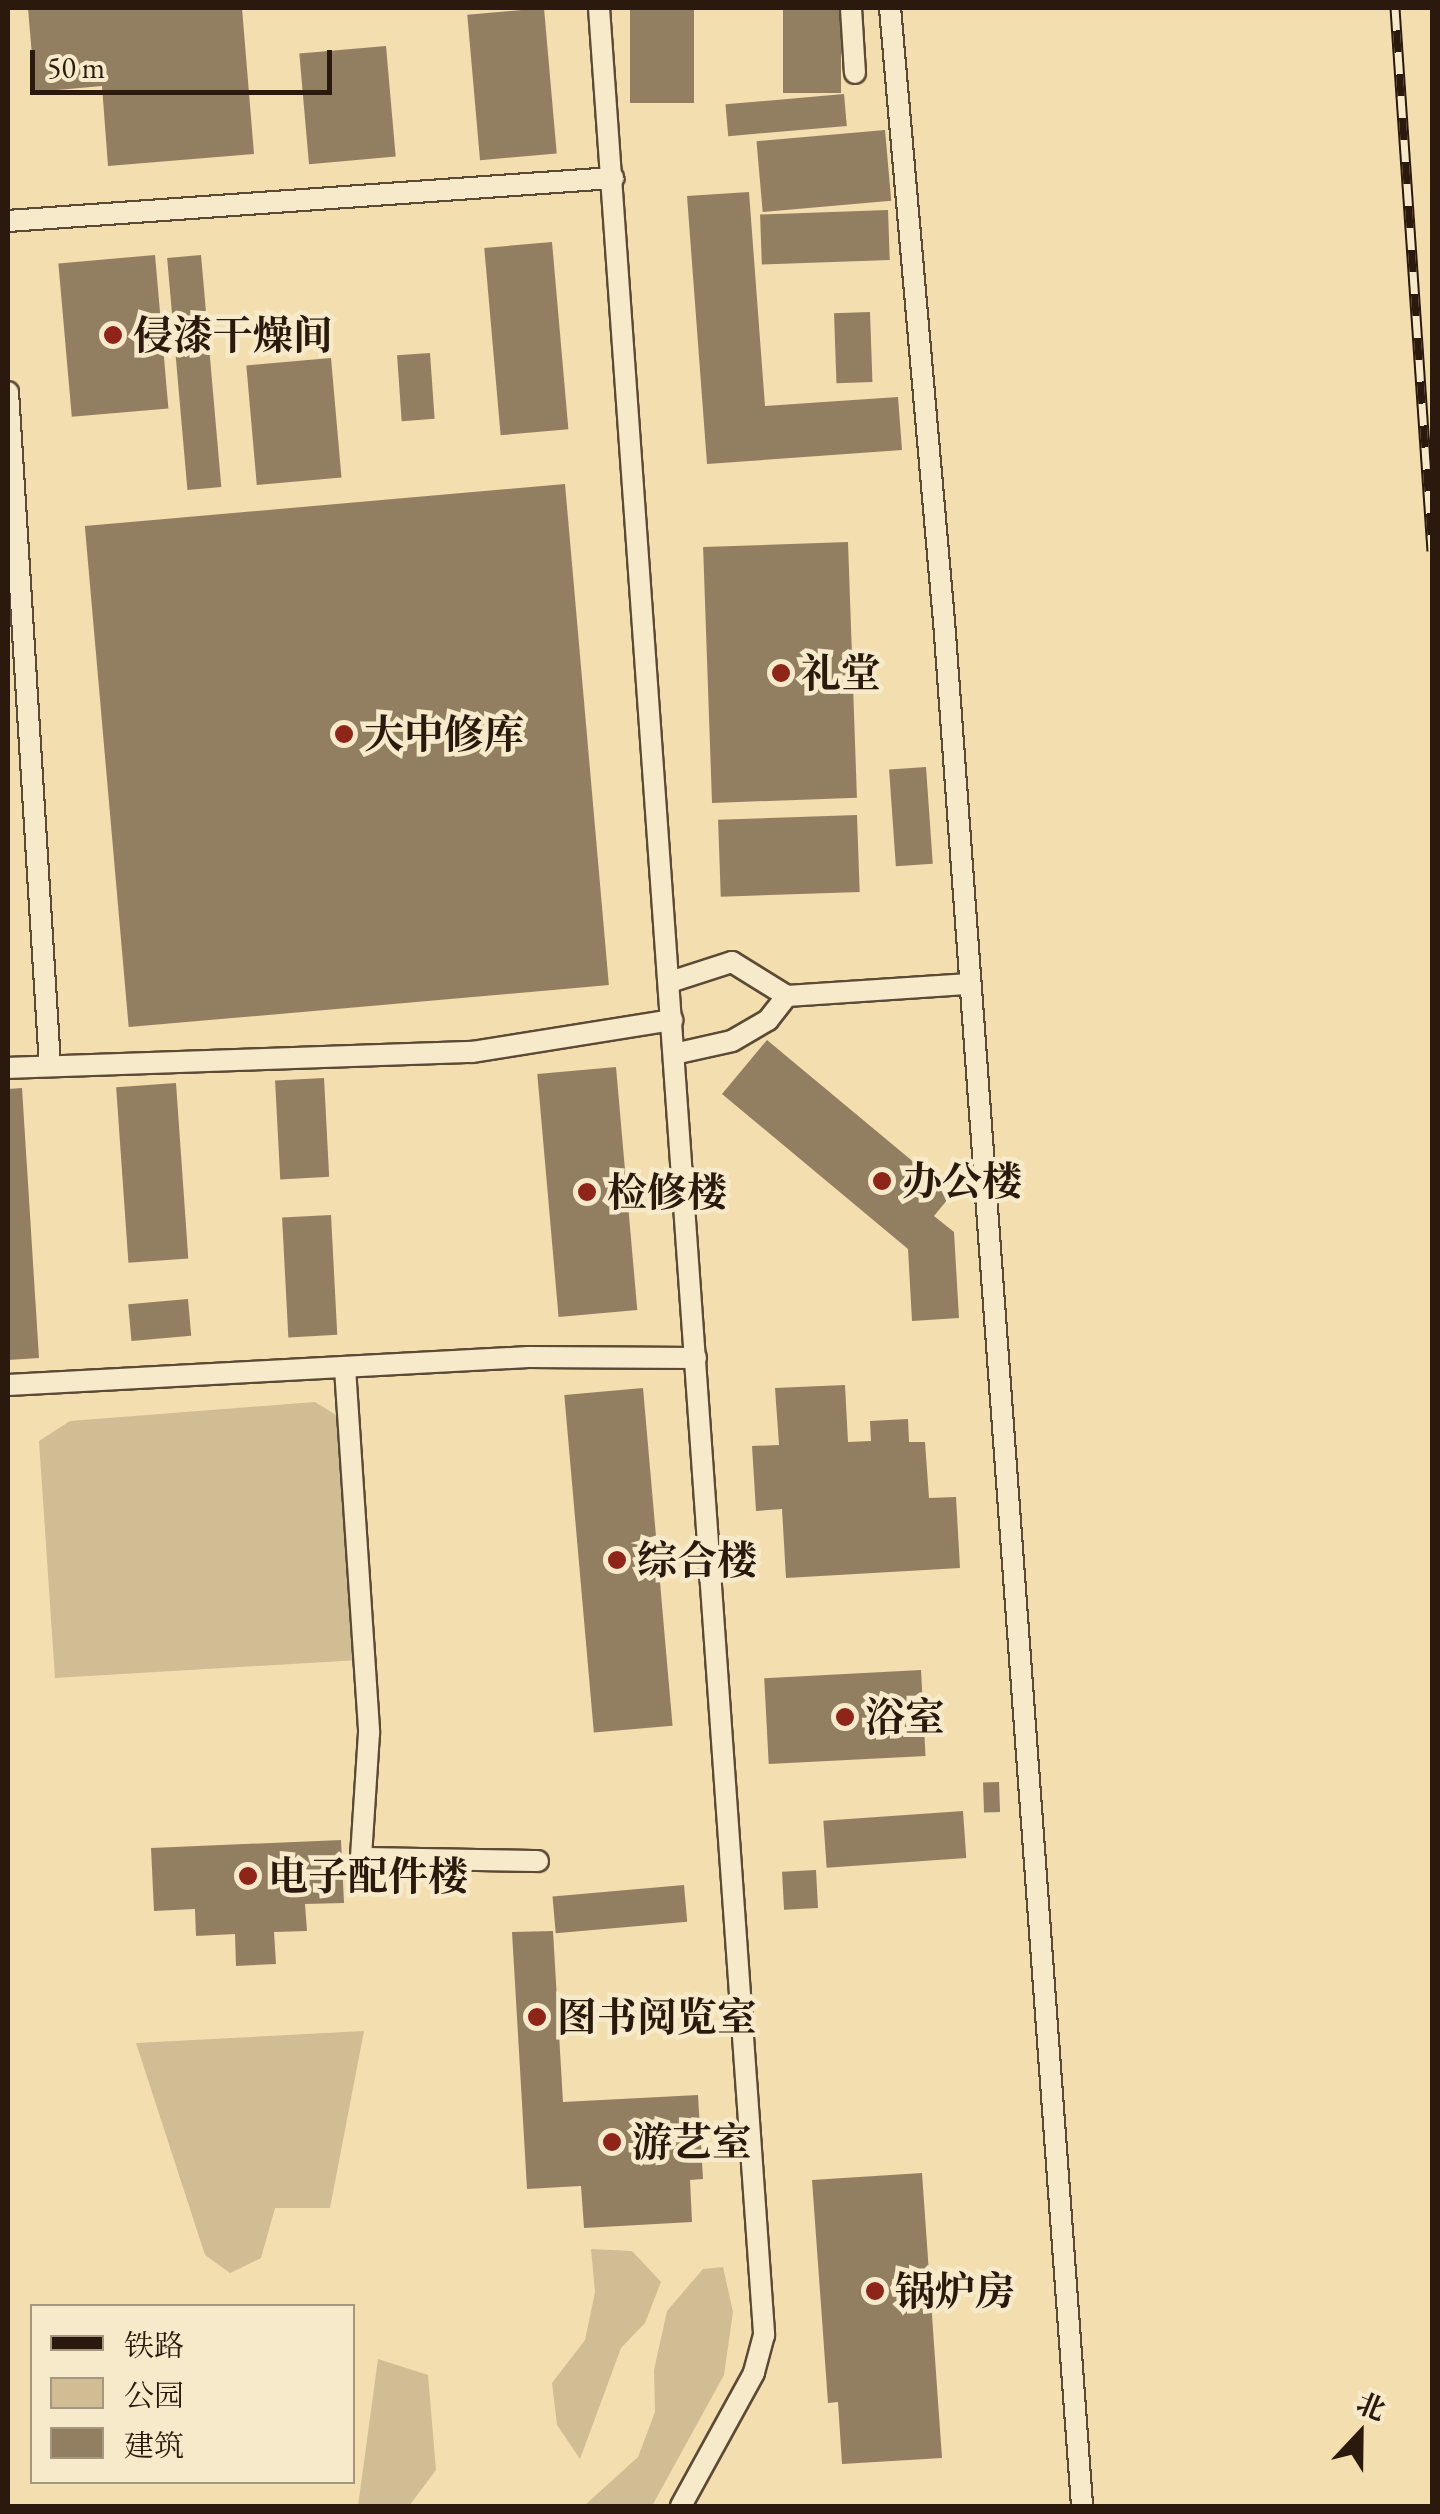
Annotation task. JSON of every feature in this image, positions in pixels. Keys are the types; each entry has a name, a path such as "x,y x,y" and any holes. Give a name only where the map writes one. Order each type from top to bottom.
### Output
{"lane":[{"path":"599,8 764,2335 754,2373 680,2506"},
{"path":"851,8 855,73"},
{"path":"890,8 970,984 1082,2506"},
{"path":"8,221 613,178"},
{"path":"8,392 50,1065"},
{"path":"670,982 732,962 787,996 970,984"},
{"path":"674,1054 732,1041 768,1020 787,996"},
{"path":"8,1068 472,1052 672,1020"},
{"path":"8,1385 345,1368 696,1358"},
{"path":"345,1368 370,1733 361,1858 538,1861"}],"green space":[{"path":"315,1402 346,1421 359,1660 55,1678 39,1441 70,1421"},
{"path":"364,2031 330,2208 275,2208 261,2258 230,2273 205,2255 136,2043"},
{"path":"591,2249 632,2251 661,2282 645,2323 621,2348 580,2459 557,2425 552,2383 585,2340 595,2292"},
{"path":"723,2267 733,2312 724,2375 652,2506 584,2506 638,2457 655,2412 654,2370 667,2311 703,2269"},
{"path":"378,2359 428,2375 436,2470 409,2506 358,2506"}],"building":[{"path":"28,8 242,8 254,154 108,166 102,86 35,92"},
{"path":"544,8 557,153 480,160 467,15"},
{"path":"630,8 694,8 694,103 630,103"},
{"path":"783,8 841,8 841,93 783,93"},
{"path":"386,46 396,157 309,164 299,54"},
{"path":"844,94 847,126 728,136 725,104"},
{"path":"885,130 891,201 763,212 756,141"},
{"path":"749,192 765,406 898,397 902,450 707,464 687,196"},
{"path":"888,210 890,260 762,264 760,214"},
{"path":"552,242 568,429 501,435 484,248"},
{"name":"侵漆干燥间","path":"155,255 168,408 72,417 58,263"},
{"path":"201,255 221,487 187,490 167,258"},
{"path":"870,312 872,382 836,383 834,313"},
{"path":"430,353 435,419 402,421 397,355"},
{"path":"331,358 341,478 257,485 246,365"},
{"name":"大中修库","path":"565,484 609,985 129,1027 85,526"},
{"name":"礼堂","path":"848,542 857,798 712,803 703,547"},
{"path":"926,767 933,864 896,866 889,770"},
{"path":"857,815 860,892 721,897 718,820"},
{"name":"办公楼","path":"767,1040 952,1194 934,1216 954,1232 959,1318 912,1321 908,1249 722,1094"},
{"name":"检修楼","path":"616,1067 637,1310 559,1317 537,1074"},
{"path":"324,1078 329,1177 280,1179 275,1081"},
{"path":"176,1083 188,1259 128,1263 116,1087"},
{"path":"22,1088 39,1358 8,1360 8,1089"},
{"path":"331,1215 337,1335 288,1337 282,1218"},
{"path":"188,1299 191,1336 131,1341 128,1304"},
{"path":"845,1385 848,1442 871,1441 870,1421 908,1419 909,1442 925,1442 929,1498 956,1497 960,1568 786,1578 782,1509 756,1511 752,1446 779,1445 775,1388"},
{"name":"综合楼","path":"643,1388 673,1726 594,1733 564,1395"},
{"name":"浴室","path":"921,1670 926,1756 769,1764 764,1678"},
{"path":"999,1782 1000,1812 984,1813 983,1783"},
{"path":"963,1811 966,1858 827,1868 823,1821"},
{"name":"电子配件楼","path":"341,1840 344,1903 305,1904 307,1931 274,1932 276,1964 236,1966 235,1934 196,1936 195,1909 154,1911 151,1848"},
{"path":"816,1870 818,1908 784,1910 782,1872"},
{"path":"684,1885 687,1922 556,1933 553,1897"},
{"name":"游艺室","path":"553,1931 563,2102 698,2095 703,2179 690,2180 692,2222 584,2228 581,2186 527,2189 512,1932"},
{"name":"锅炉房","path":"922,2173 942,2458 842,2464 838,2402 828,2403 812,2180"}],"railway":[{"path":"1395,8 1432,551"}],"place":[{"name":"侵漆干燥间","path":"113,335"},
{"name":"礼堂","path":"781,673"},
{"name":"大中修库","path":"344,734"},
{"name":"办公楼","path":"882,1181"},
{"name":"检修楼","path":"587,1192"},
{"name":"综合楼","path":"617,1560"},
{"name":"浴室","path":"845,1717"},
{"name":"电子配件楼","path":"248,1876"},
{"name":"图书阅览室","path":"537,2017"},
{"name":"游艺室","path":"612,2142"},
{"name":"锅炉房","path":"875,2291"}]}
